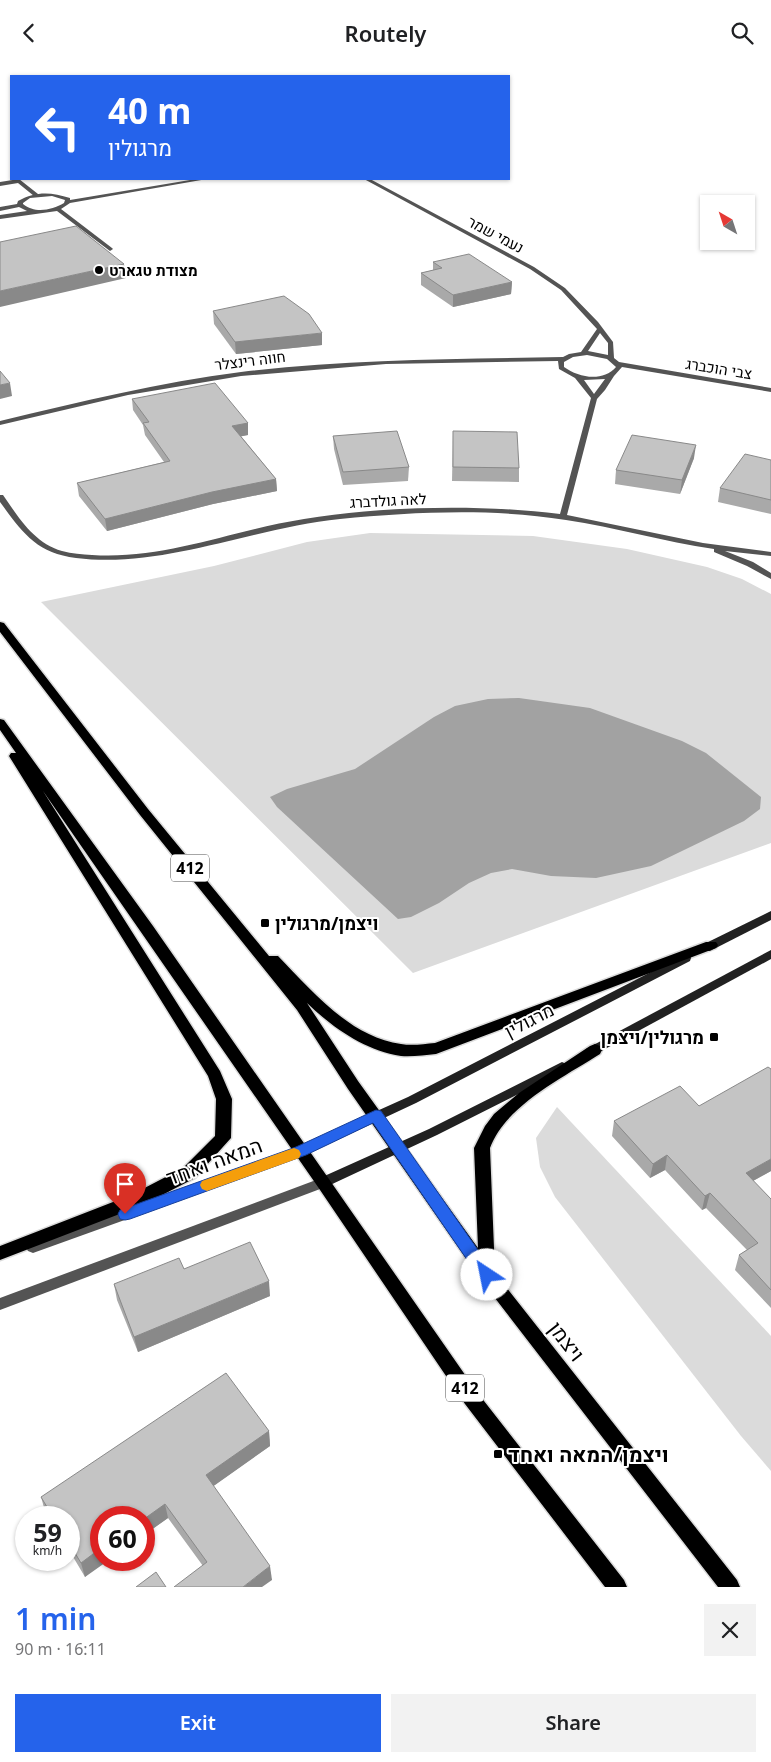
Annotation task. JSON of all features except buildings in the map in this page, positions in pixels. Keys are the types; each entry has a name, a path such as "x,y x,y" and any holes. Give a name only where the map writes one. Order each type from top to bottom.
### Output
{"main road":[{"name":"412","path":"0,625 144,812 302,1006 353,1085 376,1115"},
{"name":"412","path":"0,723 154,937 471,1398 617,1587"},
{"path":"0,733 215,1075 224,1099 223,1139 189,1173 137,1199 0,1253"},
{"name":"מרגולין","path":"301,1151 412,1100 771,915"},
{"path":"229,917 316,1003 351,1031 366,1039 402,1050 436,1048 711,945"},
{"path":"324,1182 433,1132 595,1050 771,954"},
{"path":"487,1275 482,1148 490,1131 502,1116 528,1095 595,1050"},
{"name":"ויצמן","path":"376,1115 487,1275 730,1587"}],"street":[{"path":"66,199 167,180"},
{"path":"0,209 20,205 24,200 36,195 52,194 66,199 197,180"},
{"name":"נעמי שמר","path":"369,180 532,268 563,289 596,323 612,343 611,358"},
{"path":"0,184 19,181 36,195"},
{"path":"0,217 58,209 67,205 66,199"},
{"path":"20,205 22,208 34,211"},
{"path":"58,209 110,249"},
{"path":"583,353 600,329"},
{"path":"562,517 594,397 603,389 619,367 611,358 595,353 583,353"},
{"name":"חווה רינצלר","path":"0,423 128,393 241,374 386,361 563,359 583,353"},
{"path":"561,368 560,364 563,359"},
{"name":"חווה רינצלר","path":"507,360 561,368 578,377"},
{"name":"צבי הוכברג","path":"618,364 716,379 771,390"},
{"name":"צבי הוכברג","path":"578,377 596,378 613,374 663,372"},
{"path":"578,377 594,397"},
{"name":"לאה גולדברג","path":"0,497 32,539 44,548 74,556 118,559 146,555 181,549 278,525 325,518 377,513 461,511 562,517 704,545 771,554"},
{"name":"לאה גולדברג","path":"704,545 750,563 771,575"},
{"path":"771,565 771,575"},
{"name":"המאה ואחד","path":"0,1259 301,1151"},
{"path":"0,1304 324,1182"}],"shaded area":[{"path":"370,533 533,536 627,549 707,567 742,579 771,594 771,843 413,973 41,602 214,566 307,542"},
{"path":"519,698 590,708 682,741 706,753 761,797 760,809 744,821 651,866 596,878 551,876 512,869 491,873 469,883 439,903 411,917 398,919 277,807 270,797 287,789 355,769 434,717 455,706 488,699"},
{"path":"557,1107 771,1336 771,1471 741,1436 555,1197 540,1167 536,1138"}],"slow traffic":[{"path":"207,1185 294,1154"}],"place":[{"name":"מצודת טגארט","path":"99,270"},
{"name":"ויצמן/מרגולין","path":"265,923"},
{"name":"מרגולין/ויצמן","path":"714,1037"},
{"name":"ויצמן/המאה ואחד","path":"498,1454"}],"route":[{"path":"125,1214 301,1151 376,1115 487,1275"}]}
